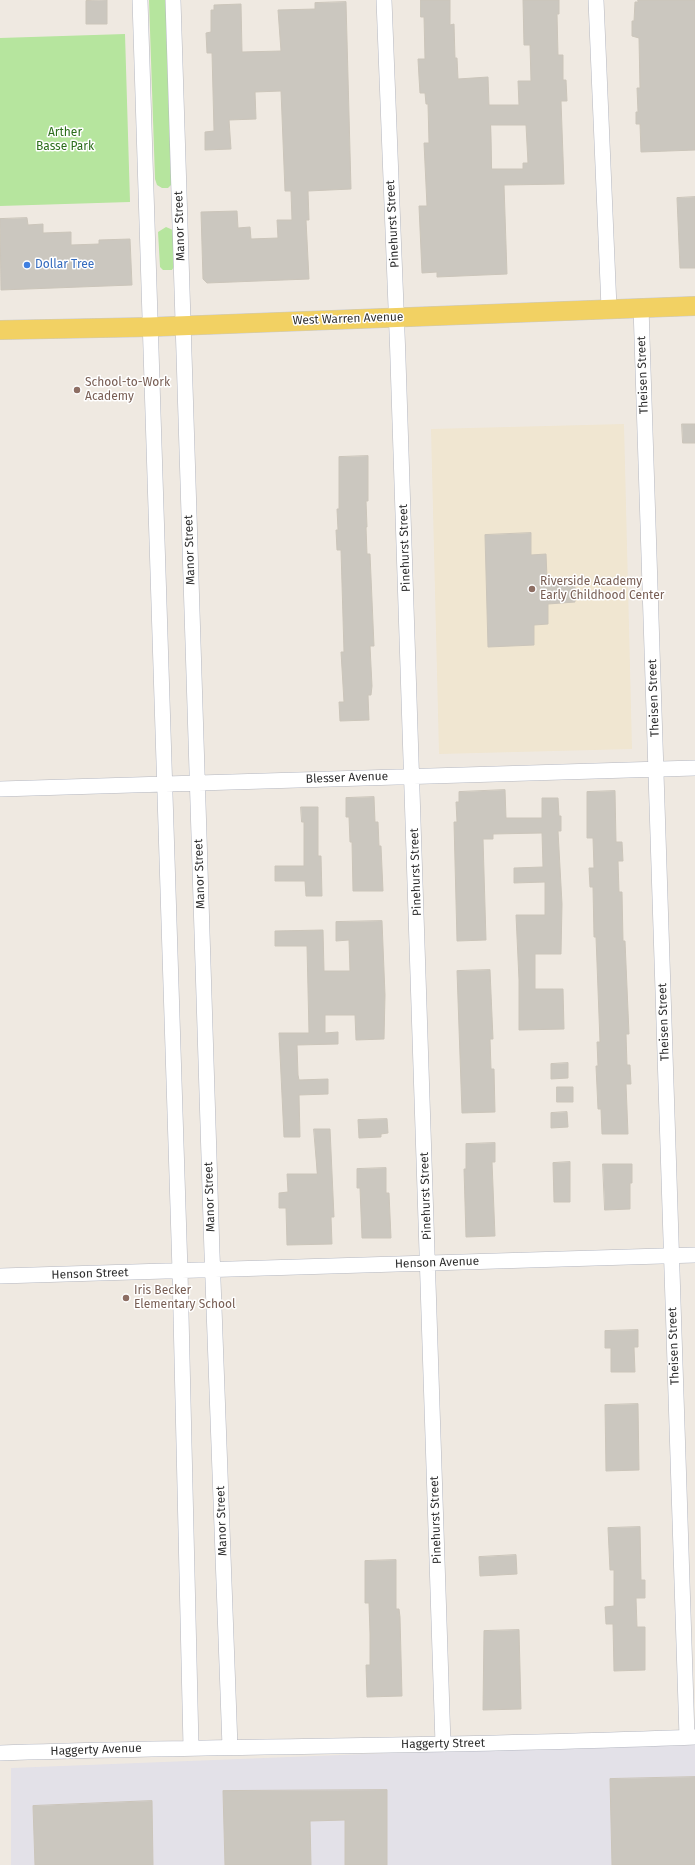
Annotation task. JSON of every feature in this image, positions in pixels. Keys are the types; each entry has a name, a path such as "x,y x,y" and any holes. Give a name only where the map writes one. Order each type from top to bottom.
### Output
{"main road":[{"name":"West Warren Avenue","path":"0,330 183,326 397,316 695,306"}],"street":[{"path":"140,0 180,1271 191,1747"},
{"name":"Manor Street","path":"173,0 213,1270 230,1747"},
{"name":"Pinehurst Street","path":"384,0 413,776 443,1744"},
{"path":"596,0 609,308"},
{"name":"Theisen Street","path":"641,307 672,1256 691,1737"},
{"name":"Blesser Avenue","path":"0,789 695,768"},
{"name":"Henson Avenue","path":"180,1271 695,1255"},
{"name":"Henson Street","path":"0,1276 180,1271"},
{"name":"Haggerty Street","path":"191,1747 443,1744 691,1737"},
{"name":"Haggerty Avenue","path":"0,1753 191,1747"}],"shaded area":[{"name":"Riverside Academy Early Childhood Center","path":"624,424 632,749 439,754 431,429"},
{"path":"695,1745 695,1865 11,1865 11,1768 391,1753"}],"green space":[{"path":"149,0 167,0 172,184 168,188 162,188 157,185 155,179"},
{"name":"Arther Basse Park","path":"125,34 130,202 0,206 0,38"},
{"path":"166,227 173,230 175,265 172,270 163,270 160,267 158,232"}],"building":[{"path":"107,0 107,24 86,24 86,1"},
{"path":"421,0 450,0 450,25 454,24 455,58 457,58 458,79 488,77 489,105 519,105 518,81 531,81 530,45 524,45 523,0 559,0 559,14 557,14 558,55 563,55 563,80 566,80 567,101 561,101 564,184 504,185 507,274 437,277 437,272 422,273 419,206 427,206 424,143 429,143 428,104 426,104 425,93 420,93 418,59 425,59 424,17 421,17","holes":["491,125 526,125 528,163 523,163 523,169 492,169"]},
{"path":"638,0 695,0 695,150 641,152 640,124 636,124 636,112 638,112 637,88 640,88 639,38 632,36 632,21 634,21 635,2 638,2"},
{"path":"346,2 351,189 308,191 309,220 306,220 309,279 207,283 203,279 201,212 237,211 238,228 250,227 251,239 278,238 277,220 292,220 291,191 285,191 281,91 255,92 256,119 229,120 231,149 205,150 205,132 214,131 212,53 207,53 206,33 211,32 211,10 214,10 214,5 241,4 242,52 281,51 278,10 315,9 315,3"},
{"path":"695,197 695,268 680,268 677,198"},
{"path":"27,218 28,225 43,224 43,233 71,232 71,245 99,244 99,240 130,239 132,285 1,290 0,219"},
{"path":"682,424 695,424 695,443 683,443"},
{"path":"368,456 368,501 366,501 366,527 367,554 370,554 374,646 370,646 372,686 371,695 368,695 369,720 340,721 339,702 344,702 341,652 344,652 341,550 337,550 336,530 338,530 337,509 339,509 339,457"},
{"path":"531,533 531,555 546,554 547,578 575,578 575,602 548,604 548,624 534,625 534,645 488,647 485,535"},
{"path":"505,790 506,818 542,818 542,798 558,798 559,816 561,816 561,831 558,831 562,904 561,954 535,954 535,989 563,989 564,1029 519,1030 519,980 516,915 545,915 545,882 514,883 514,868 543,867 542,833 493,834 493,839 483,839 486,940 457,941 454,822 457,822 456,802 459,802 459,792"},
{"path":"615,791 616,842 622,842 623,861 618,861 619,892 622,892 623,941 625,941 629,1034 626,1034 627,1065 630,1065 631,1084 626,1084 628,1134 602,1134 601,1109 598,1109 596,1066 598,1066 597,1042 600,1042 596,937 594,937 593,887 590,887 589,868 594,868 593,838 587,838 587,792"},
{"path":"374,797 375,822 378,822 379,846 381,846 383,891 353,891 352,842 350,842 349,817 346,817 346,798"},
{"path":"301,807 318,807 318,856 321,856 322,896 306,896 305,881 275,881 275,866 304,866 304,822 302,822"},
{"path":"382,921 385,995 384,1039 356,1040 355,1015 325,1015 325,1033 338,1032 338,1044 297,1045 298,1075 299,1080 328,1079 328,1094 299,1095 300,1137 284,1137 279,1033 309,1033 307,946 275,946 275,931 323,930 324,971 350,971 349,940 336,941 336,922"},
{"path":"490,970 493,1039 490,1039 491,1069 494,1069 495,1112 462,1113 457,971"},
{"path":"568,1063 568,1078 551,1079 551,1064"},
{"path":"557,1087 573,1087 573,1102 557,1102"},
{"path":"567,1112 568,1127 551,1128 551,1113"},
{"path":"387,1119 388,1133 381,1134 381,1137 359,1138 358,1120"},
{"path":"314,1129 330,1129 334,1217 331,1217 332,1244 287,1245 286,1208 279,1208 279,1193 288,1192 287,1174 317,1174"},
{"path":"495,1143 495,1162 492,1162 495,1236 466,1237 464,1169 466,1169 466,1144"},
{"path":"570,1162 570,1202 554,1202 553,1163"},
{"path":"603,1164 632,1164 630,1209 605,1210"},
{"path":"386,1168 386,1193 389,1193 391,1238 362,1238 360,1188 357,1188 357,1169"},
{"path":"638,1330 638,1347 634,1347 635,1372 611,1372 611,1348 605,1348 605,1331"},
{"path":"638,1404 639,1470 606,1471 605,1405"},
{"path":"640,1527 641,1580 645,1580 645,1598 636,1598 637,1627 645,1627 645,1670 614,1671 613,1624 606,1624 605,1607 614,1606 614,1570 610,1570 608,1528"},
{"path":"516,1555 517,1574 480,1576 479,1557"},
{"path":"396,1560 396,1609 399,1609 400,1617 402,1696 367,1697 366,1665 370,1665 370,1634 369,1603 365,1603 365,1561"},
{"path":"519,1630 521,1709 483,1710 484,1631"},
{"path":"695,1777 695,1865 612,1865 610,1779"},
{"path":"387,1790 387,1865 345,1865 345,1820 310,1821 311,1865 225,1865 223,1791"},
{"path":"152,1801 153,1865 35,1865 33,1806"}],"place":[{"name":"Dollar Tree","path":"27,265"},
{"name":"School-to-Work Academy","path":"77,390"},
{"name":"Riverside Academy Early Childhood Center","path":"532,589"},
{"name":"Iris Becker Elementary School","path":"126,1298"}]}
